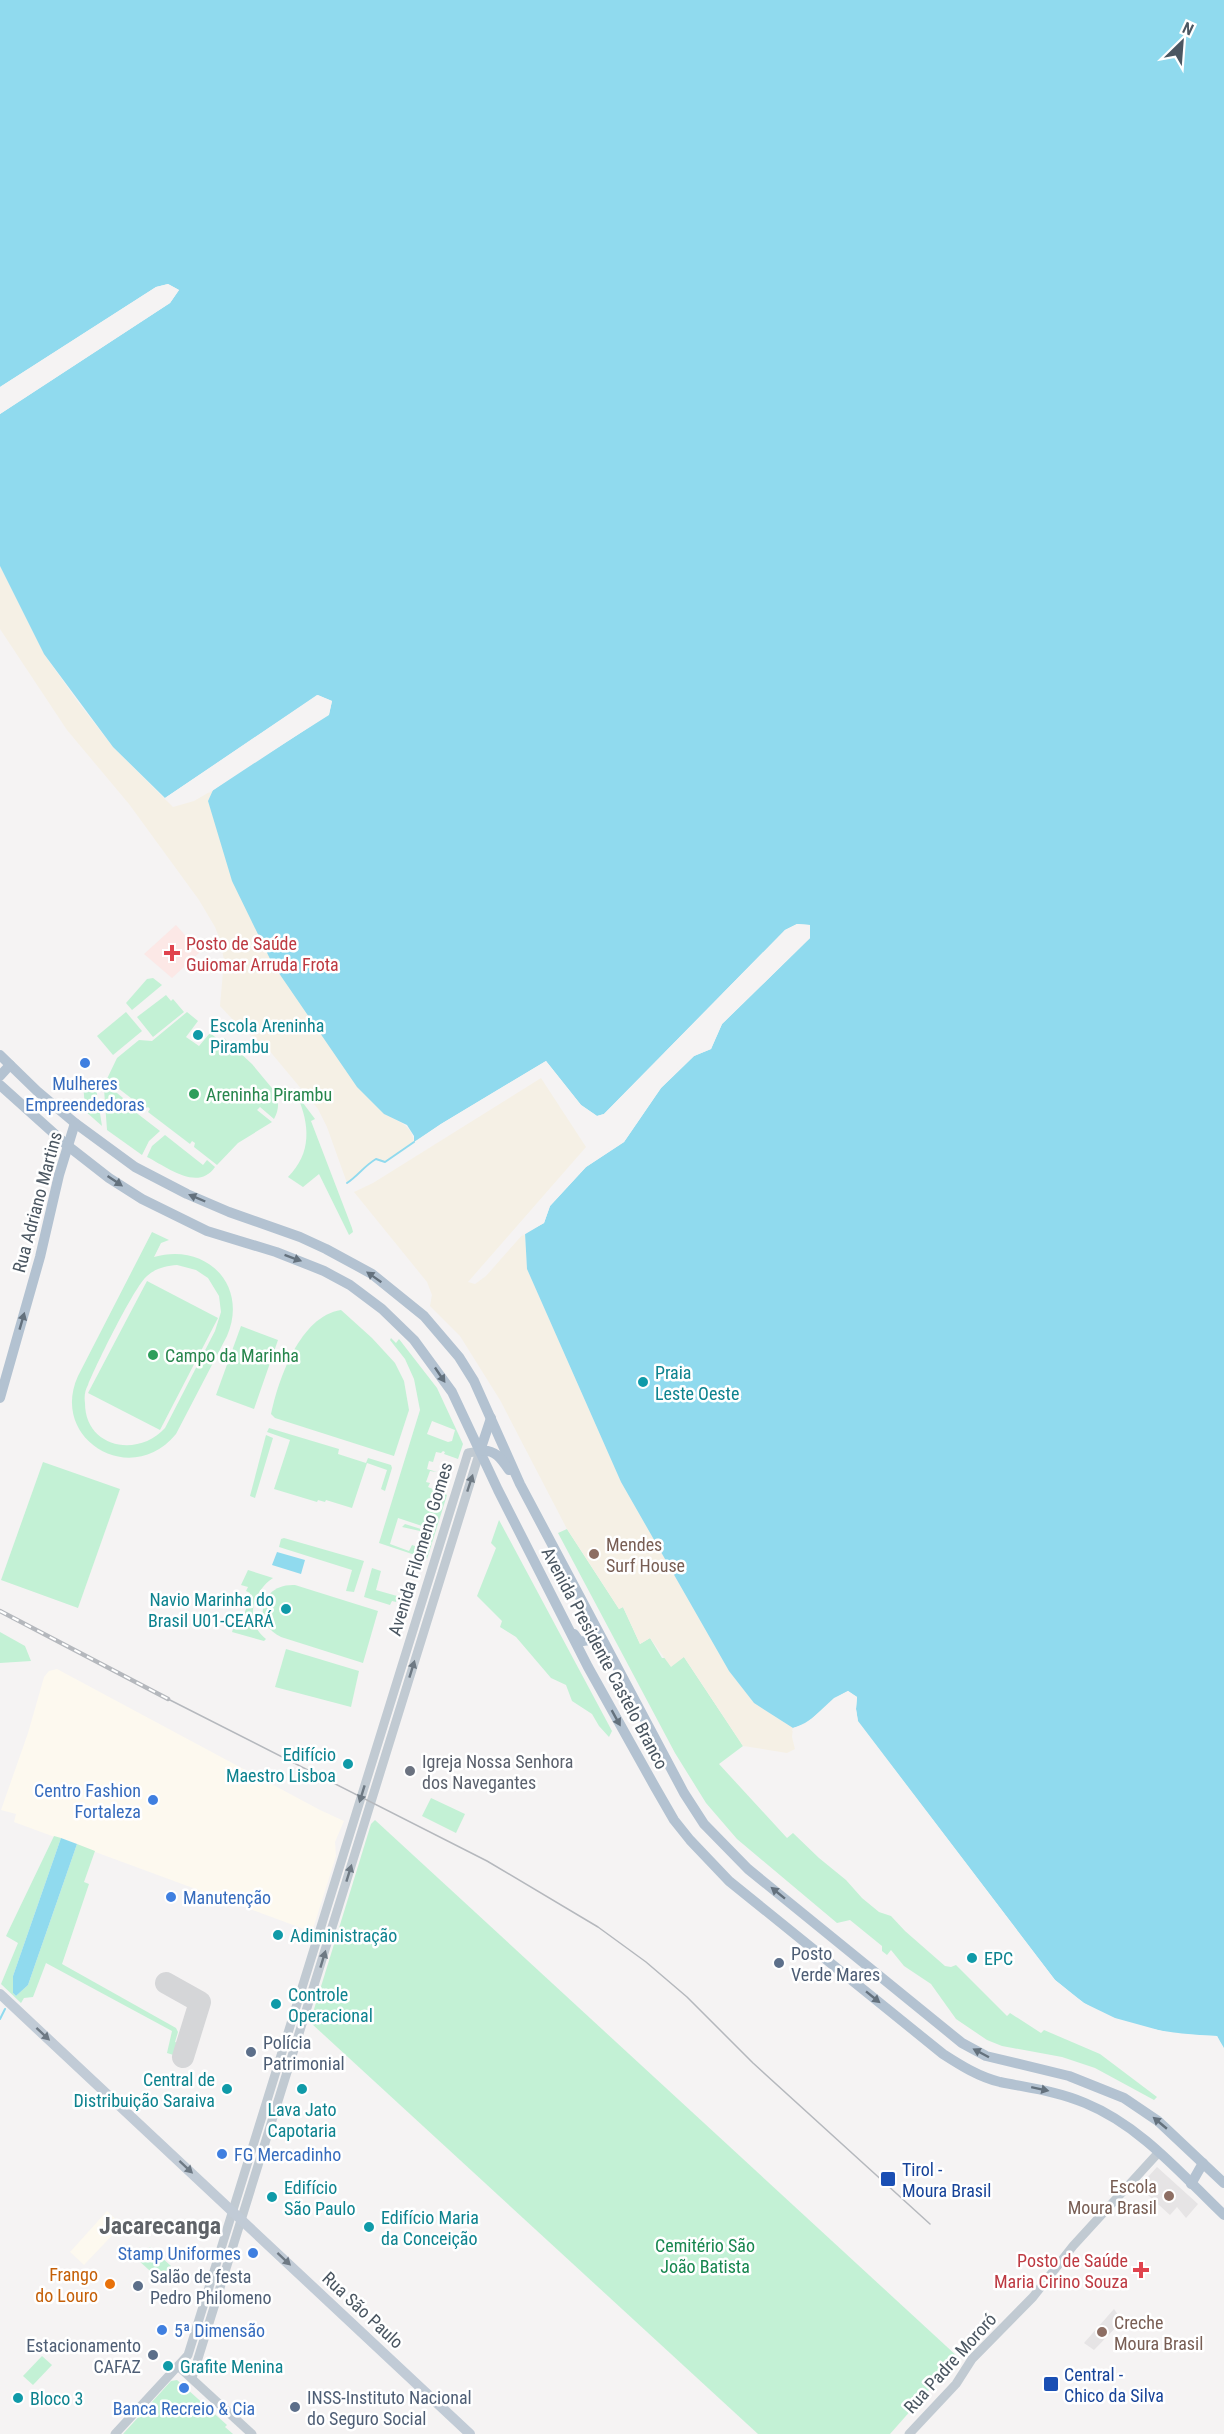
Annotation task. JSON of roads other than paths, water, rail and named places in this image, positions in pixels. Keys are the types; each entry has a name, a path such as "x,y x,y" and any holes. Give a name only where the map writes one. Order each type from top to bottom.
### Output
{"main road":[{"name":"Avenida Presidente Castelo Branco","path":"0,1055 75,1123 135,1167 229,1212 300,1237 348,1260 380,1280 420,1313 459,1358 474,1381 520,1484 684,1793 704,1824 748,1869 962,2043 986,2056 1069,2076 1124,2098 1158,2121 1224,2183"},
{"path":"0,1076 10,1065"},
{"name":"Avenida Presidente Castelo Branco","path":"0,1085 68,1146 142,1199 188,1223 300,1261 350,1285 404,1329 432,1361 452,1392 588,1667 674,1820 690,1840 729,1881 959,2065 999,2082 1056,2092 1113,2116 1159,2152 1224,2215"},
{"name":"Rua Adriano Martins","path":"0,1398 75,1123"},
{"path":"404,1329 407,1317 420,1313"},
{"path":"0,1366 11,1358"},
{"path":"491,1418 480,1451 490,1450 495,1453 520,1484"},
{"path":"562,1613 579,1641 589,1640 596,1630"},
{"path":"785,1925 790,1914 798,1909"},
{"name":"Rua São Paulo","path":"0,1994 470,2434"},
{"path":"1191,2184 1203,2163"}],"street":[{"name":"Avenida Filomeno Gomes","path":"116,2434 188,2355 237,2215 480,1451"},
{"name":"Rua Padre Mororó","path":"909,2434 956,2384 972,2359 1033,2297 1073,2246 1159,2152"},
{"name":"Avenida Filomeno Gomes","path":"192,2378 237,2215"},
{"path":"179,2367 252,2434"}],"water":[{"path":"0,0 1224,0 1224,2048 1217,2036 1183,2034 1148,2028 1099,2012 1055,1980 858,1721 857,1697 848,1691 808,1721 793,1728 754,1703 729,1671 621,1482 527,1269 525,1233 544,1223 550,1206 586,1167 624,1142 661,1088 694,1056 711,1049 722,1024 810,938 810,925 797,924 785,930 604,1114 597,1116 581,1105 546,1061 414,1142 414,1136 407,1125 384,1114 357,1087 272,963 232,881 208,801 213,790 329,715 332,701 317,695 165,798 113,747 44,654 0,566 0,414 170,303 179,290 168,284 156,287 0,387"},
{"path":"277,1552 305,1560 301,1574 272,1565"},
{"path":"61,1838 77,1844 28,1985 16,1996 13,1993 13,1976"}],"waterway":[{"path":"347,1183 376,1159 385,1162 414,1142"},
{"path":"0,2019 5,2009"}],"tram line":[{"path":"168,1699 487,1861 598,1927 646,1962 687,1997 753,2063 930,2224"}],"railway":[{"path":"0,1611 168,1699"}],"place":[{"name":"Posto de Saúde Guiomar Arruda Frota","path":"172,953"},
{"name":"Escola Areninha Pirambu","path":"198,1035"},
{"name":"Mulheres Empreendedoras","path":"85,1063"},
{"name":"Areninha Pirambu","path":"194,1094"},
{"name":"Campo da Marinha","path":"153,1355"},
{"name":"Praia Leste Oeste","path":"643,1382"},
{"name":"Mendes Surf House","path":"594,1554"},
{"name":"Navio Marinha do Brasil U01-CEARÁ","path":"286,1609"},
{"name":"Edifício Maestro Lisboa","path":"348,1764"},
{"name":"Igreja Nossa Senhora dos Navegantes","path":"410,1771"},
{"name":"Centro Fashion Fortaleza","path":"153,1800"},
{"name":"Manutenção","path":"171,1897"},
{"name":"Adiministração","path":"278,1935"},
{"name":"EPC","path":"972,1958"},
{"name":"Posto Verde Mares","path":"779,1963"},
{"name":"Controle Operacional","path":"276,2004"},
{"name":"Polícia Patrimonial","path":"251,2052"},
{"name":"Central de Distribuição Saraiva","path":"227,2089"},
{"name":"Lava Jato Capotaria","path":"302,2089"},
{"name":"FG Mercadinho","path":"222,2154"},
{"name":"Tirol - Moura Brasil","path":"888,2179"},
{"name":"Escola Moura Brasil","path":"1169,2196"},
{"name":"Edifício São Paulo","path":"272,2197"},
{"name":"Edifício Maria da Conceição","path":"369,2227"},
{"name":"Stamp Uniformes","path":"253,2253"},
{"name":"Posto de Saúde Maria Cirino Souza","path":"1141,2270"},
{"name":"Frango do Louro","path":"110,2284"},
{"name":"Salão de festa Pedro Philomeno","path":"138,2286"},
{"name":"5ª Dimensão","path":"162,2330"},
{"name":"Creche Moura Brasil","path":"1102,2332"},
{"name":"Estacionamento CAFAZ","path":"153,2355"},
{"name":"Grafite Menina","path":"168,2366"},
{"name":"Central - Chico da Silva","path":"1051,2384"},
{"name":"Banca Recreio & Cia","path":"184,2388"},
{"name":"Bloco 3","path":"18,2398"},
{"name":"INSS-Instituto Nacional do Seguro Social","path":"295,2407"}],"district":[{"name":"Jacarecanga","path":"160,2226"}],"park label":[{"name":"Cemitério São João Batista","path":"705,2255"}]}
